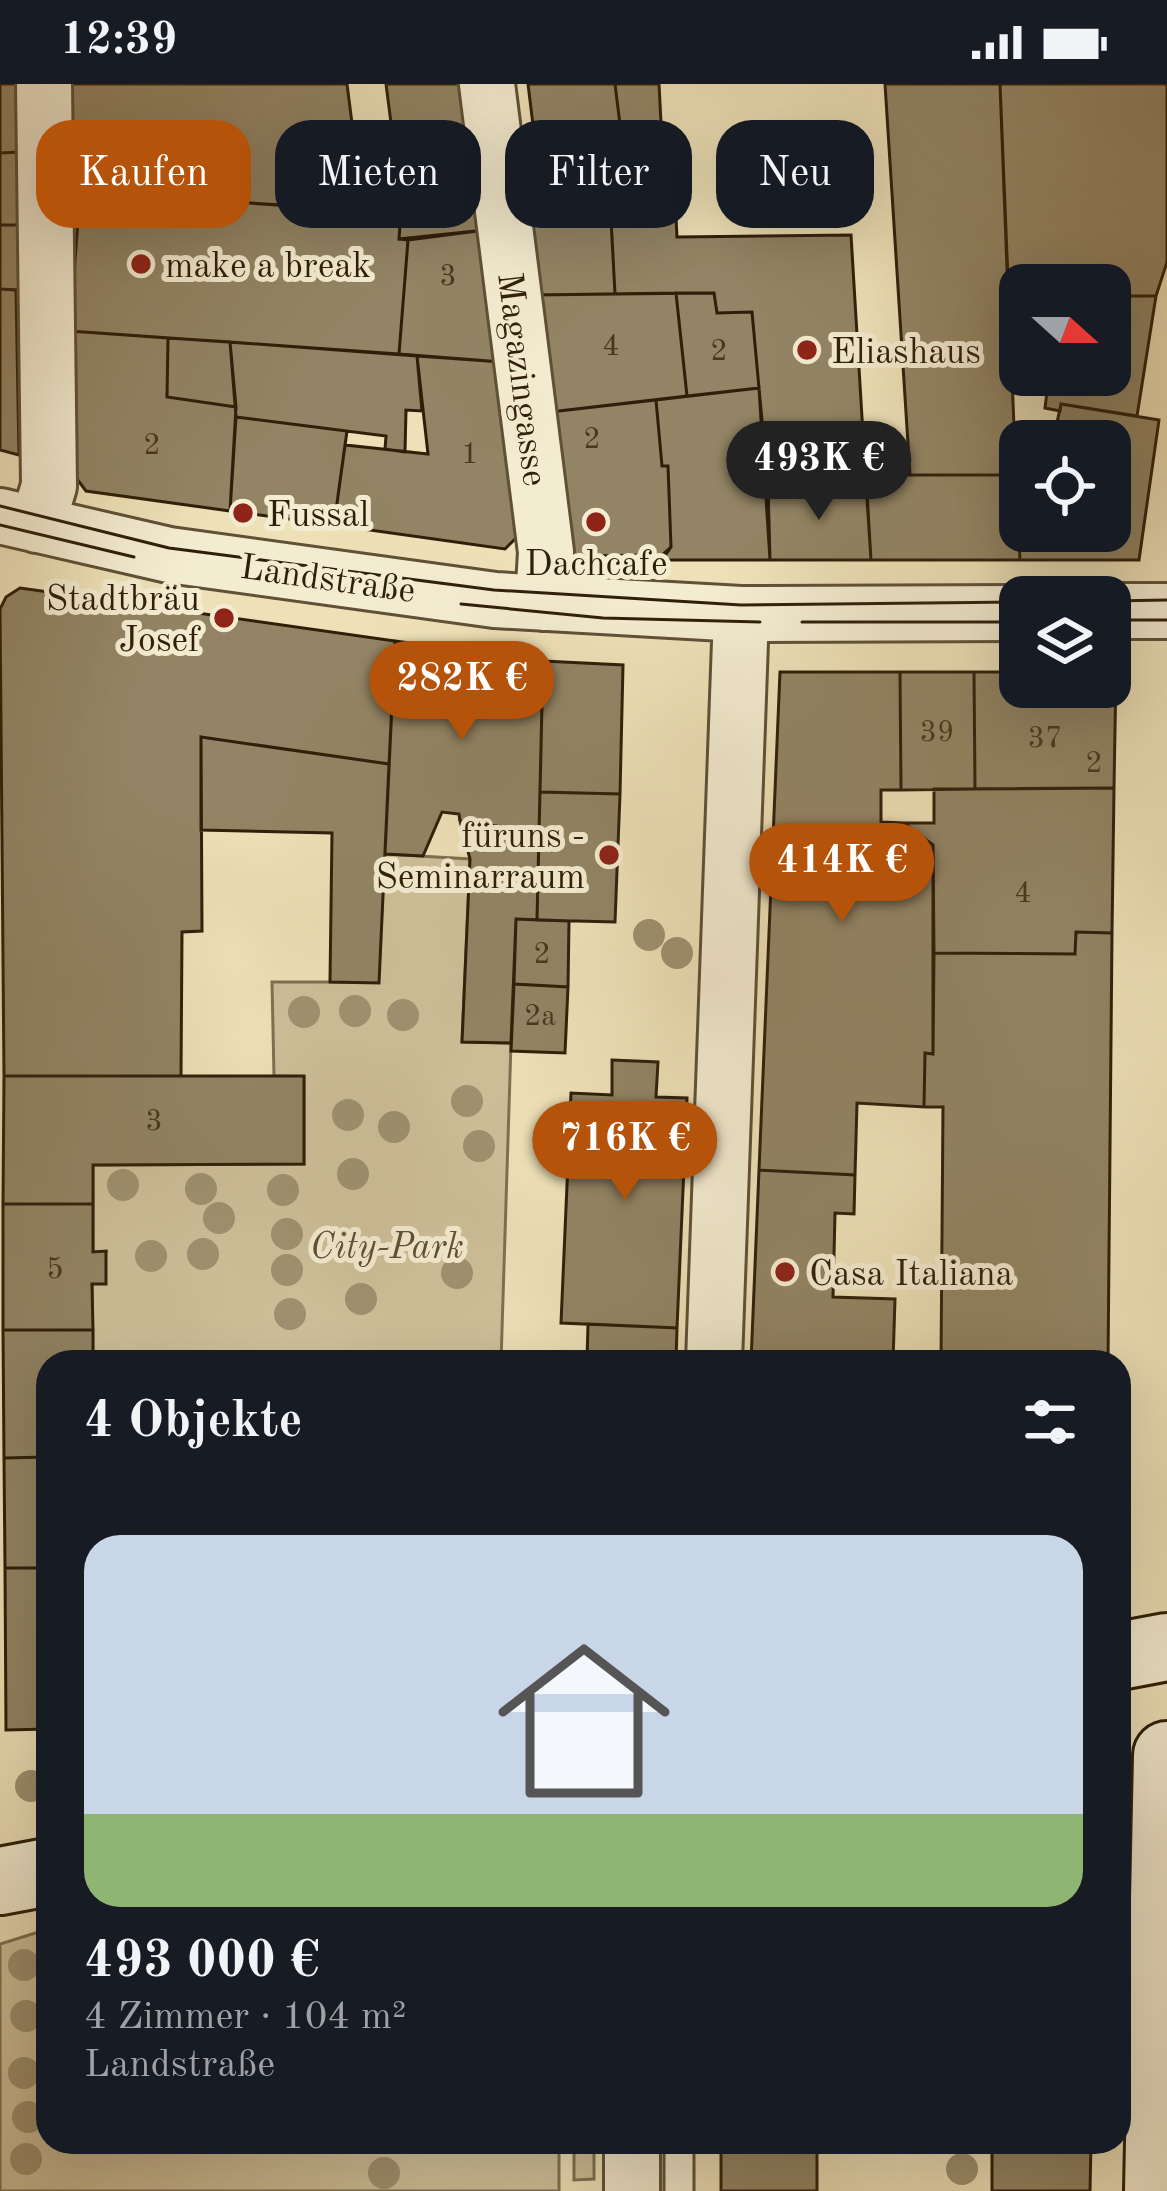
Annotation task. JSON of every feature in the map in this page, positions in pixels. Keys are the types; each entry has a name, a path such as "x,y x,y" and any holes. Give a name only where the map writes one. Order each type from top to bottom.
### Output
{"street":[{"name":"Magazingasse","path":"487,84 546,552 543,604"},
{"path":"19,520 49,487 44,85"},
{"name":"Landstraße","path":"19,520 170,556 543,604 741,614 999,613"},
{"path":"1131,611 1167,611"},
{"path":"715,1350 741,614"},
{"path":"1131,1654 1167,1647"},
{"path":"1158,2191 1167,1755"},
{"path":"0,1881 36,1874"},
{"path":"632,2154 632,2191"}],"lane":[{"path":"645,2191 646,2154"},
{"path":"679,2154 679,2191"}],"green space":[{"name":"City-Park","path":"385,854 470,859 462,1042 511,1043 501,1350 93,1350 92,1284 106,1252 93,1252 93,1165 304,1164 304,1077 274,1076 272,982 378,982"},
{"path":"36,1933 36,2154 559,2154 559,2191 0,2191 0,1944"},
{"path":"574,2154 594,2154 594,2179 574,2180"}],"building":[{"path":"0,84 20,84 20,152 0,153"},
{"path":"71,84 347,84 352,120 275,120 275,205 251,203 251,120 72,120"},
{"path":"386,84 467,84 471,120 391,120"},
{"path":"528,84 615,84 619,120 532,120"},
{"path":"615,84 659,84 661,120 619,120"},
{"path":"885,84 1000,84 1007,264 999,264 999,396 1013,396 1014,420 999,420 999,475 910,475"},
{"path":"1000,84 1167,84 1167,262 1156,296 1131,296 1131,264 1007,264"},
{"path":"20,152 20,225 0,225 0,153"},
{"path":"481,199 485,230 399,239 400,228 481,228"},
{"path":"251,203 275,205 275,228 400,228 399,239 408,240 399,354 70,331 77,228 251,228"},
{"path":"0,225 20,225 21,290 0,289"},
{"path":"526,228 611,228 615,294 535,295"},
{"name":"Eliashaus","path":"611,228 677,228 677,237 851,235 866,484 768,486 752,312 717,313 714,293 615,294"},
{"path":"485,230 502,362 399,354 408,240"},
{"path":"0,289 16,290 19,455 0,450"},
{"path":"676,293 687,396 550,412 535,295"},
{"path":"676,293 714,293 717,313 752,312 759,388 687,396"},
{"path":"1131,296 1156,296 1137,416 1061,404 1060,411 1045,408 1046,396 1131,396"},
{"path":"70,331 168,338 167,397 236,407 230,511 86,491 71,471"},
{"path":"168,338 230,342 236,407 167,397"},
{"path":"230,342 417,356 422,411 406,410 405,452 385,449 386,436 236,417"},
{"path":"417,356 502,362 523,531 505,549 334,525 345,445 428,454"},
{"path":"759,388 770,560 662,560 671,547 668,466 662,466 656,400"},
{"path":"656,400 662,466 668,466 671,547 662,555 577,556 568,546 550,412"},
{"path":"1061,404 1159,420 1139,560 1020,560 1020,552 1131,552 1131,420 1058,420"},
{"path":"236,417 347,431 334,525 230,511"},
{"path":"866,475 999,475 999,552 1020,552 1020,560 871,560"},
{"path":"866,484 871,560 770,560 768,486"},
{"path":"20,588 395,641 389,764 201,737 202,931 182,932 181,1076 4,1076 0,609 6,597"},
{"path":"395,641 543,661 539,832 460,821 459,814 442,812 423,856 385,854"},
{"path":"543,661 623,665 620,794 540,792"},
{"path":"780,672 900,672 901,790 881,790 881,822 904,823 933,845 933,1054 925,1053 924,1107 857,1103 855,1175 759,1170"},
{"path":"900,672 974,672 975,789 901,790"},
{"path":"974,672 999,672 999,708 1115,708 1114,788 975,789"},
{"path":"201,737 389,764 379,983 330,982 332,833 201,830"},
{"path":"1114,788 1112,933 1076,932 1075,954 934,953 933,845 904,823 934,823 934,789"},
{"path":"540,792 620,794 615,922 537,920"},
{"path":"460,821 539,832 537,920 516,919 511,1043 462,1042 470,859"},
{"path":"516,919 569,921 568,987 514,984"},
{"path":"1076,932 1112,933 1108,1350 941,1350 943,1107 924,1107 925,1053 933,1054 934,953 1075,954"},
{"path":"514,984 568,987 565,1053 511,1051"},
{"path":"612,1060 658,1062 656,1097 687,1098 677,1328 561,1323 571,1093 612,1095"},
{"path":"4,1076 304,1076 304,1164 93,1165 93,1204 3,1204"},
{"path":"759,1170 855,1175 854,1214 835,1213 833,1297 895,1299 893,1350 752,1350"},
{"path":"3,1204 93,1204 93,1252 106,1251 106,1284 92,1284 93,1330 3,1330"},
{"path":"588,1324 677,1328 676,1350 587,1350"},
{"path":"3,1330 93,1330 93,1350 36,1350 36,1457 4,1458"},
{"path":"36,1457 36,1568 5,1568 4,1458"},
{"path":"5,1568 36,1568 36,1729 6,1730"},
{"path":"721,2154 817,2154 817,2191 721,2191"},
{"path":"992,2154 1091,2154 1090,2191 992,2191"}],"tram line":[{"path":"0,506 169,548 494,590 741,605 999,602"},
{"path":"0,525 134,557"},
{"path":"1131,601 1167,600"},
{"path":"461,604 603,618 760,622"},
{"path":"1131,620 1167,620"},
{"path":"802,622 999,622"}],"place":[{"name":"make a break","path":"141,264"},
{"name":"Eliashaus","path":"807,350"},
{"name":"Fussal","path":"243,513"},
{"name":"Dachcafe","path":"596,522"},
{"name":"Stadtbräu Josef","path":"224,618"},
{"name":"füruns - Seminarraum","path":"609,855"},
{"name":"Casa Italiana","path":"785,1272"}]}
